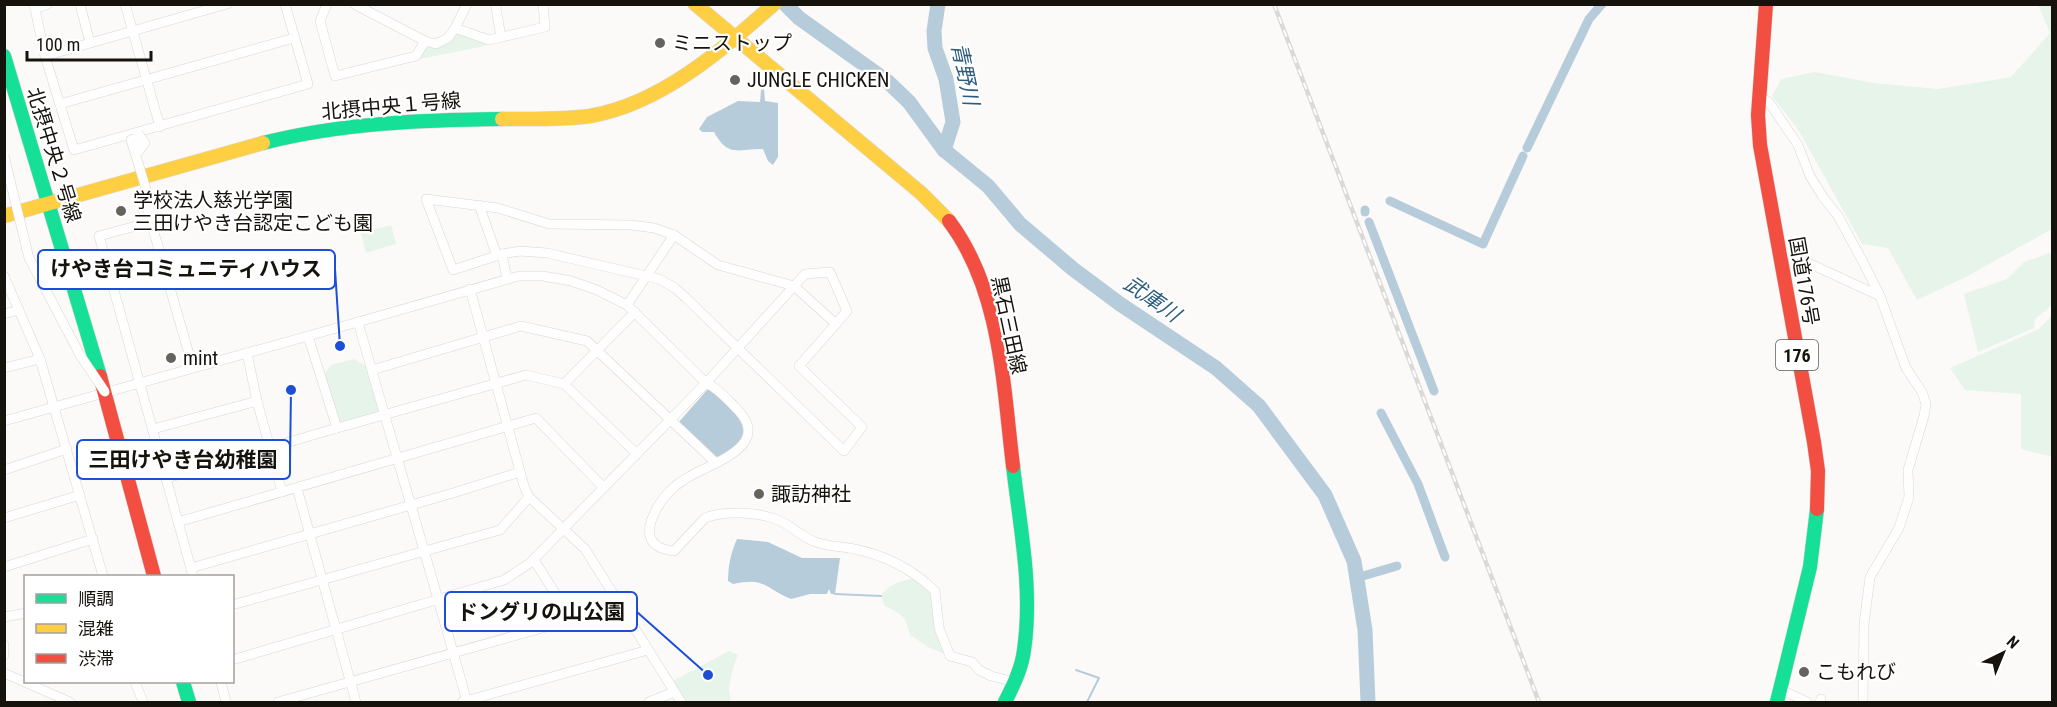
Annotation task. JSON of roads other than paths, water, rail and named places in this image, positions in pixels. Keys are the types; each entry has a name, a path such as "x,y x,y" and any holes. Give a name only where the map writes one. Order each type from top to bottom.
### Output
{"main road":[{"name":"黒石三田線","path":"695,4 740,34 921,193 945,216 963,240 980,277 987,298 1001,367 1028,594 1024,652 1015,682 1005,702"},
{"name":"北摂中央１号線","path":"4,216 265,143 321,130 405,120 570,118 600,114 623,107 651,94 740,34 774,4"},
{"name":"国道176号","path":"1767,4 1759,96 1760,145 1816,447 1818,485 1811,568 1779,696"},
{"name":"北摂中央２号線","path":"4,56 105,392 154,575"},
{"path":"184,683 189,702"}],"street":[{"path":"48,4 35,7 45,56 74,150 308,84 285,4"},
{"path":"80,4 90,43"},
{"path":"125,4 160,127"},
{"path":"45,56 227,4"},
{"path":"327,4 320,21 335,76 416,56 424,40"},
{"path":"354,4 436,44 448,38 467,4"},
{"path":"497,4 501,37"},
{"path":"455,28 489,40 545,27 543,4"},
{"path":"60,104 294,38"},
{"path":"1759,96 1769,102 1798,145 1810,176 1838,216 1880,297 1906,368 1922,392 1926,404 1908,470 1909,496 1899,528 1870,577 1864,624 1863,702"},
{"path":"138,133 145,143 139,151 134,139 131,140 152,208 150,209 145,199 193,368"},
{"path":"4,156 29,258 80,355 105,392"},
{"path":"234,659 504,580 534,560 706,383 737,348 794,286 805,274 830,272 847,311 836,324 799,366 862,427 844,451 737,348 675,288 659,279 547,253 520,251 499,255 453,270 426,199 479,205 519,213 549,224 631,225 654,228 674,235 717,265 794,286 836,324"},
{"path":"479,205 507,279"},
{"path":"151,222 99,236 192,572 310,534 520,472"},
{"path":"627,305 674,235"},
{"path":"1778,249 1880,297"},
{"path":"4,276 40,359 103,575"},
{"path":"4,421 519,276 543,276 571,280 627,305 706,383 715,387 740,411 748,426 745,442 740,448 680,482 658,505 649,528 650,537 656,546 674,550 705,518 711,515 748,513 777,519 813,541 856,549 896,562 921,577 935,591 939,628 950,656 972,662 979,670 991,676 1015,682"},
{"path":"470,289 520,472 529,497 585,549 681,702"},
{"path":"4,314 19,310"},
{"path":"564,384 634,312"},
{"path":"358,322 438,599 465,702 648,650"},
{"path":"372,370 520,326 587,341 669,421 715,462"},
{"path":"308,336 337,428"},
{"path":"247,353 257,401 282,492"},
{"path":"4,368 40,359"},
{"path":"166,478 526,375 564,384 636,454"},
{"path":"153,429 257,401"},
{"path":"178,522 536,418 604,488"},
{"path":"4,470 67,449"},
{"path":"297,488 356,702"},
{"path":"4,518 80,495"},
{"path":"234,604 500,530 529,497"},
{"path":"4,567 93,540"},
{"path":"534,560 572,620"},
{"path":"278,702 621,606"},
{"path":"4,617 24,613"},
{"path":"4,645 4,655"},
{"path":"4,673 24,682"},
{"path":"27,683 70,702"},
{"path":"136,683 143,702"},
{"path":"221,683 226,702"},
{"path":"649,702 674,692"},
{"path":"1779,696 1807,702"}],"water":[{"path":"764,89 765,101 778,103 778,157 773,165 768,161 763,149 730,149 719,140 714,132 702,132 699,129 707,117 738,101 760,102 761,90"},
{"path":"707,390 714,391 733,408 739,415 745,430 743,438 737,445 716,458 678,423"},
{"path":"737,539 768,542 802,558 840,558 835,594 831,594 829,589 827,594 810,594 791,599 759,583 733,584 728,581"}],"waterway":[{"name":"武庫川","path":"785,4 799,18 887,81 909,102 944,150 988,186 1020,224 1073,269 1120,304 1216,368 1259,406 1325,495 1354,561 1365,630 1368,702"},
{"name":"青野川","path":"938,4 934,31 935,48 946,79 953,122 944,150"},
{"path":"1527,148 1589,19 1602,4"},
{"path":"1390,201 1483,244 1523,156"},
{"path":"1369,222 1434,391"},
{"path":"1381,413 1418,484 1445,557"},
{"path":"1356,578 1397,566"},
{"path":"835,594 881,596"},
{"path":"1076,670 1099,678 1087,702"}],"railway":[{"path":"1274,4 1539,702"}],"place":[{"name":"ミニストップ","path":"660,43"},
{"name":"JUNGLE CHICKEN","path":"735,80"},
{"name":"学校法人慈光学園 三田けやき台認定こども園","path":"121,211"},
{"name":"けやき台コミュニティハウス","path":"340,346"},
{"name":"mint","path":"171,358"},
{"name":"三田けやき台幼稚園","path":"291,390"},
{"name":"諏訪神社","path":"759,494"},
{"name":"こもれび","path":"1804,672"},
{"name":"ドングリの山公園","path":"708,675"}]}
